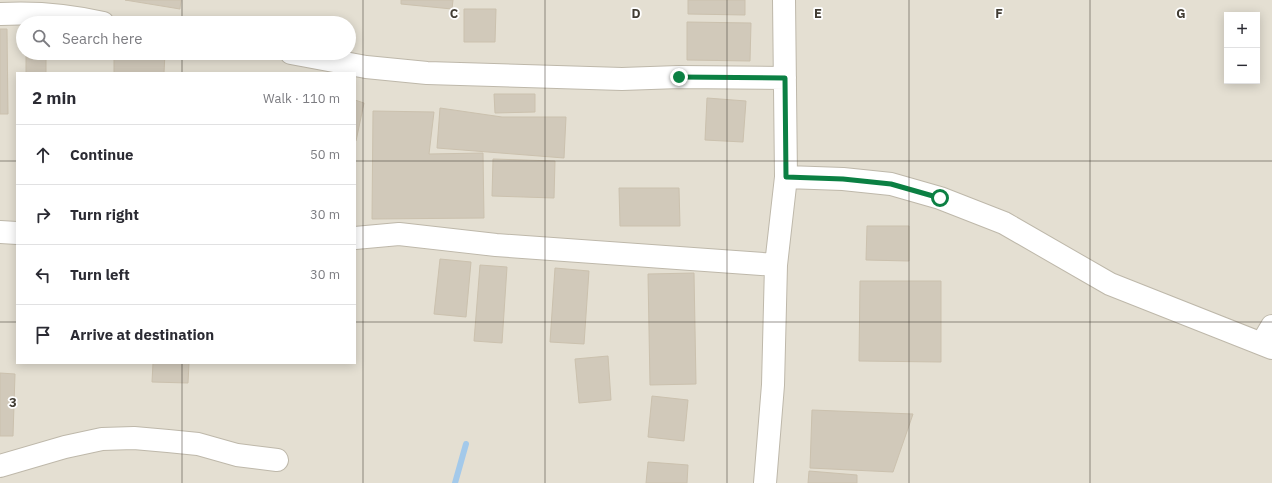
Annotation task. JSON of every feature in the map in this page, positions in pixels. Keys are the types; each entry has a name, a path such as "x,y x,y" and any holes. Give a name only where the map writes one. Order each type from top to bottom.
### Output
{"street":[{"path":"765,483 773,385 776,264 786,177 784,0"},
{"path":"0,14 28,6 76,16"},
{"path":"328,60 366,67 434,74 622,79 679,77 785,78"},
{"path":"786,177 843,179 891,184 940,198 1004,223 1110,284 1269,339"},
{"path":"0,232 16,233"},
{"path":"356,238 399,234 496,245 776,264"},
{"path":"0,466 65,447 102,439 134,438 198,444 237,455 277,460"}],"shaded area":[{"path":"0,0 1272,0 1272,483 0,483"}],"building":[{"path":"125,0 181,0 180,9"},
{"path":"401,0 453,0 452,9 401,4"},
{"path":"688,0 745,0 745,15 688,14"},
{"path":"464,9 496,9 495,42 464,42"},
{"path":"687,22 751,23 750,61 687,60"},
{"path":"0,29 7,29 8,114 0,114"},
{"path":"26,60 46,60 46,72 26,72"},
{"path":"114,60 165,60 164,72 114,72"},
{"path":"494,94 535,94 535,112 495,113"},
{"path":"707,98 746,101 743,142 705,140"},
{"path":"356,100 364,103 356,141"},
{"path":"440,108 502,117 566,117 564,158 437,148"},
{"path":"373,111 434,112 429,154 483,153 484,218 372,219"},
{"path":"493,159 555,161 554,198 492,196"},
{"path":"619,188 679,188 680,226 620,226"},
{"path":"867,226 909,226 909,261 866,260"},
{"path":"440,259 471,262 466,317 434,314"},
{"path":"480,265 507,267 502,343 474,341"},
{"path":"555,268 589,271 584,344 550,342"},
{"path":"694,273 696,384 650,385 648,274"},
{"path":"860,281 941,281 941,362 859,361"},
{"path":"608,356 611,400 579,403 575,359"},
{"path":"153,364 189,364 188,383 152,382"},
{"path":"0,373 15,374 13,436 0,436"},
{"path":"652,396 688,400 684,441 648,437"},
{"path":"812,410 913,414 893,472 810,468"},
{"path":"648,462 688,465 687,483 646,483"},
{"path":"809,471 857,475 857,483 808,483"}],"waterway":[{"path":"455,483 466,444"}],"route":[{"path":"679,77 785,78 786,177 843,179 891,184 940,198"}]}
